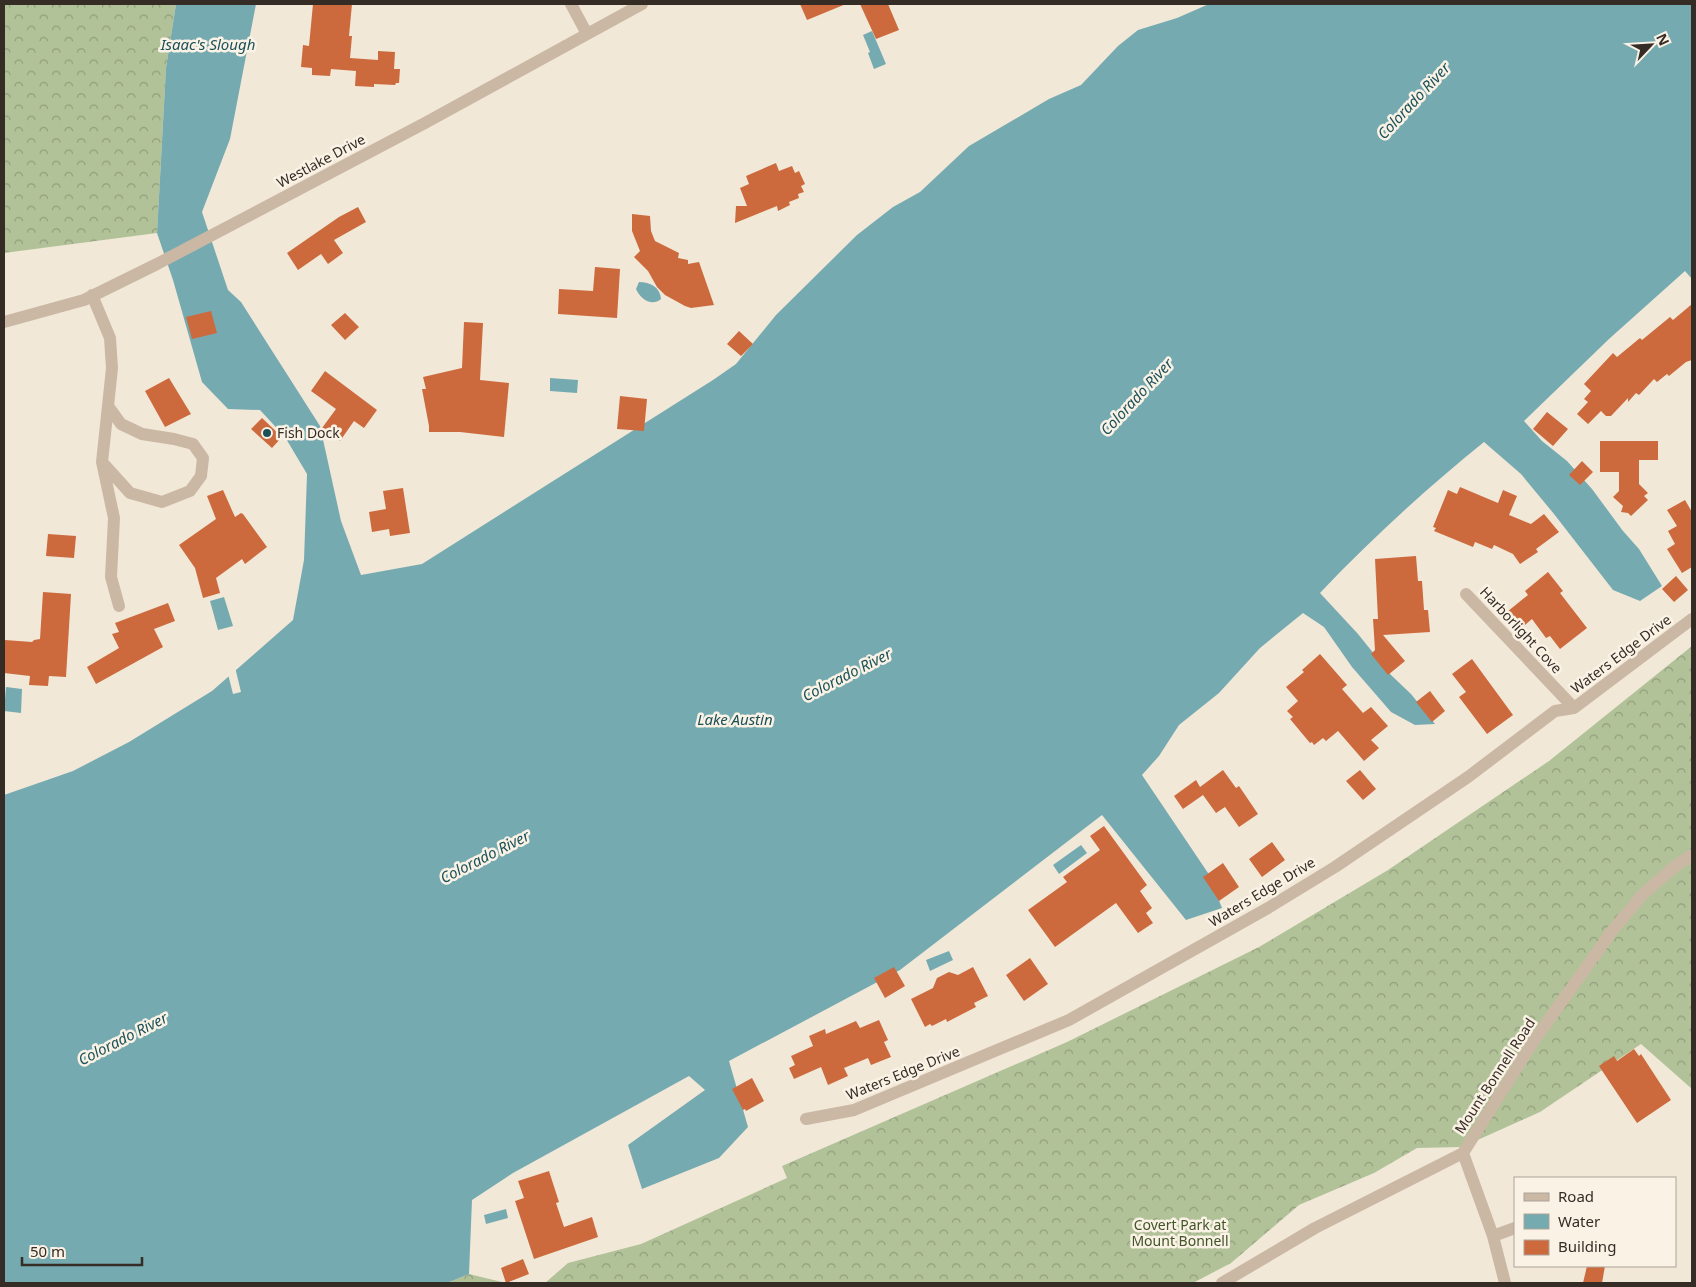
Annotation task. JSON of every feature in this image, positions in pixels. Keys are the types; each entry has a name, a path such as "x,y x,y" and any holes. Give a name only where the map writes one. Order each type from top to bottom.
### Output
{"street":[{"path":"571,4 587,34"},
{"name":"Westlake Drive","path":"4,322 84,300 157,264 642,4"},
{"path":"92,295 110,338 112,368 102,462 114,518 110,577 119,606"},
{"path":"102,462 130,493 162,502 190,491 201,476 203,458 193,444 174,438 142,434 121,424 108,406"},
{"name":"Harborlight Cove","path":"1466,594 1574,708"},
{"name":"Waters Edge Drive","path":"806,1119 854,1110 1069,1020 1335,867 1468,777 1555,711 1574,708 1692,619"},
{"name":"Mount Bonnell Road","path":"1222,1283 1315,1228 1463,1153 1533,1042 1612,931 1643,894 1674,867 1692,855"},
{"path":"1463,1153 1493,1236 1504,1283"},
{"path":"1493,1236 1514,1228"}],"green space":[{"path":"4,4 176,4 166,68 157,233 4,253"},
{"name":"Covert Park at Mount Bonnell","path":"1692,646 1692,1089 1641,1044 1540,1112 1462,1147 1417,1148 1374,1173 1299,1205 1231,1263 1193,1283 545,1283 568,1263 641,1244 787,1178 782,1166 1067,1042 1259,947 1388,870 1549,761"},
{"path":"469,1274 506,1283 447,1283"}],"water":[{"name":"Lake Austin","path":"176,4 256,4 230,139 202,212 228,290 241,302 320,426 341,521 361,575 422,564 736,364 776,315 857,235 893,207 920,192 969,146 1049,99 1081,85 1118,46 1138,30 1177,18 1209,4 1692,4 1692,279 1685,271 1609,339 1524,421 1542,441 1567,461 1592,489 1639,549 1662,586 1640,601 1613,590 1521,474 1484,442 1399,515 1320,593 1358,634 1391,675 1411,694 1435,724 1415,725 1391,712 1352,667 1324,627 1303,613 1260,648 1219,693 1179,725 1159,756 1142,775 1208,873 1222,908 1186,920 1102,815 900,970 729,1061 748,1127 719,1158 642,1189 628,1145 705,1090 689,1076 513,1173 472,1200 469,1274 447,1283 4,1283 4,795 73,771 129,742 212,691 293,620 304,560 307,474 285,437 260,410 228,409 202,382 173,280 157,233 166,68"},
{"path":"872,31 886,64 874,69 863,35"},
{"path":"639,282 654,286 659,291 661,299 650,302 643,299 636,289"},
{"path":"550,378 578,380 577,393 550,391"},
{"path":"224,597 233,626 218,630 210,601"},
{"path":"6,687 22,689 21,713 4,711"},
{"path":"1081,845 1087,853 1059,874 1053,865"},
{"path":"949,951 953,960 930,971 926,960"},
{"path":"506,1209 508,1218 486,1224 484,1215"}],"pier":[{"path":"235,667 241,692 233,694 228,674"}],"building":[{"path":"313,4 352,4 349,36 352,36 350,58 378,60 378,51 395,52 394,69 400,69 399,83 395,85 374,84 374,87 355,86 356,71 331,69 330,76 312,75 312,68 301,67 303,45 309,46"},
{"path":"800,4 846,4 807,20"},
{"path":"860,4 888,4 899,30 876,39"},
{"path":"776,163 779,171 792,166 795,173 799,171 805,184 801,186 804,192 798,194 799,198 789,202 790,205 778,211 777,206 735,223 736,206 747,206 740,188 749,184 746,176"},
{"path":"358,207 366,222 334,240 343,253 328,264 321,254 298,270 287,253 339,217"},
{"path":"632,214 650,216 651,231 655,241 679,253 678,258 688,260 688,264 699,262 714,305 691,308 665,295 657,287 648,271 634,257 640,251 632,231"},
{"path":"595,267 620,269 617,318 558,314 559,289 593,291"},
{"path":"1692,304 1692,360 1657,382 1654,379 1639,395 1636,393 1628,402 1628,398 1611,416 1606,416 1601,411 1588,424 1577,414 1588,402 1584,399 1591,391 1584,384 1613,353 1617,357 1640,338 1642,340 1670,317 1673,320"},
{"path":"211,311 217,333 192,339 186,317"},
{"path":"345,313 359,327 345,340 331,325"},
{"path":"464,322 483,323 480,380 509,383 504,437 460,432 429,432 422,389 426,389 423,377 462,368"},
{"path":"739,331 753,344 741,356 727,344"},
{"path":"325,371 377,410 364,428 354,421 340,441 322,428 336,409 311,391"},
{"path":"169,378 191,414 165,427 145,391"},
{"path":"620,396 647,399 644,431 617,429"},
{"path":"1547,412 1568,429 1553,446 1533,429"},
{"name":"Fish Dock","path":"262,418 282,437 272,448 251,429"},
{"path":"1600,441 1658,441 1658,460 1639,460 1639,484 1648,493 1644,496 1648,500 1631,516 1628,513 1621,512 1623,506 1613,497 1619,491 1619,472 1600,472"},
{"path":"1582,461 1593,472 1580,485 1569,475"},
{"path":"1460,487 1498,503 1503,490 1517,496 1509,515 1531,524 1544,514 1559,532 1536,549 1538,552 1520,564 1513,554 1494,545 1492,549 1475,542 1473,547 1434,531 1436,528 1433,527 1448,490 1457,494"},
{"path":"403,488 410,533 390,536 389,529 372,532 369,512 386,509 383,491"},
{"path":"223,490 235,517 241,513 243,514 267,547 245,564 242,559 216,578 220,593 203,598 195,568 179,545 216,519 207,496"},
{"path":"1685,500 1692,512 1692,567 1682,573 1667,549 1675,544 1668,531 1677,526 1667,510"},
{"path":"48,534 76,536 74,558 46,556"},
{"path":"1416,556 1418,581 1422,581 1424,610 1428,610 1430,632 1383,635 1405,661 1388,675 1371,654 1375,650 1373,619 1378,619 1375,559"},
{"path":"1548,572 1563,591 1560,593 1587,628 1560,649 1550,636 1546,638 1532,619 1520,629 1507,612 1528,595 1525,591"},
{"path":"1676,576 1688,590 1674,602 1662,589"},
{"path":"43,592 71,594 66,677 49,676 48,686 29,685 30,676 4,673 5,640 32,642 40,639"},
{"path":"168,603 175,621 154,629 163,647 96,684 87,667 119,648 112,634 119,632 115,623"},
{"path":"1320,654 1347,685 1342,689 1363,713 1371,707 1388,726 1371,740 1379,748 1364,761 1338,731 1326,741 1323,738 1314,745 1312,742 1310,743 1290,719 1293,717 1287,711 1298,701 1286,687 1304,672 1302,670"},
{"path":"1472,659 1513,715 1487,734 1459,697 1466,692 1452,674"},
{"path":"1430,691 1445,711 1432,722 1416,702"},
{"path":"1223,770 1236,788 1239,786 1258,814 1239,827 1225,807 1216,813 1203,795 1183,809 1174,796 1196,780 1200,787"},
{"path":"1360,770 1376,789 1363,800 1346,781"},
{"path":"1104,826 1147,885 1140,891 1152,908 1146,913 1153,923 1138,933 1116,903 1055,947 1028,910 1067,882 1063,877 1100,850 1090,836"},
{"path":"1272,842 1285,860 1262,877 1249,859"},
{"path":"1223,863 1239,887 1219,901 1203,877"},
{"path":"1030,958 1048,984 1024,1001 1006,975"},
{"path":"894,967 905,986 885,998 874,978"},
{"path":"973,967 988,996 974,1003 976,1007 947,1022 946,1019 932,1026 930,1024 925,1027 911,999 933,988 937,978 949,972 958,975"},
{"path":"879,1020 888,1040 884,1042 891,1057 871,1065 868,1058 844,1068 848,1076 828,1085 821,1067 794,1079 789,1068 795,1065 791,1056 813,1046 809,1036 825,1029 826,1034 856,1021 860,1028"},
{"path":"1634,1049 1639,1056 1641,1054 1671,1100 1637,1123 1599,1066 1614,1056 1617,1061"},
{"path":"752,1078 764,1101 746,1111 745,1109 743,1110 732,1089"},
{"path":"549,1171 559,1202 556,1203 564,1227 592,1217 598,1237 534,1259 515,1201 524,1198 518,1181"},
{"path":"523,1259 529,1274 506,1283 501,1268"},
{"path":"1587,1267 1605,1267 1602,1283 1583,1283"}],"place":[{"name":"Fish Dock","path":"267,433"}],"water label":[{"name":"Isaac's Slough","path":"208,45"},
{"name":"Colorado River","path":"1414,101"},
{"name":"Colorado River","path":"1137,397"},
{"name":"Colorado River","path":"847,675"},
{"name":"Colorado River","path":"485,857"},
{"name":"Colorado River","path":"123,1039"}]}
